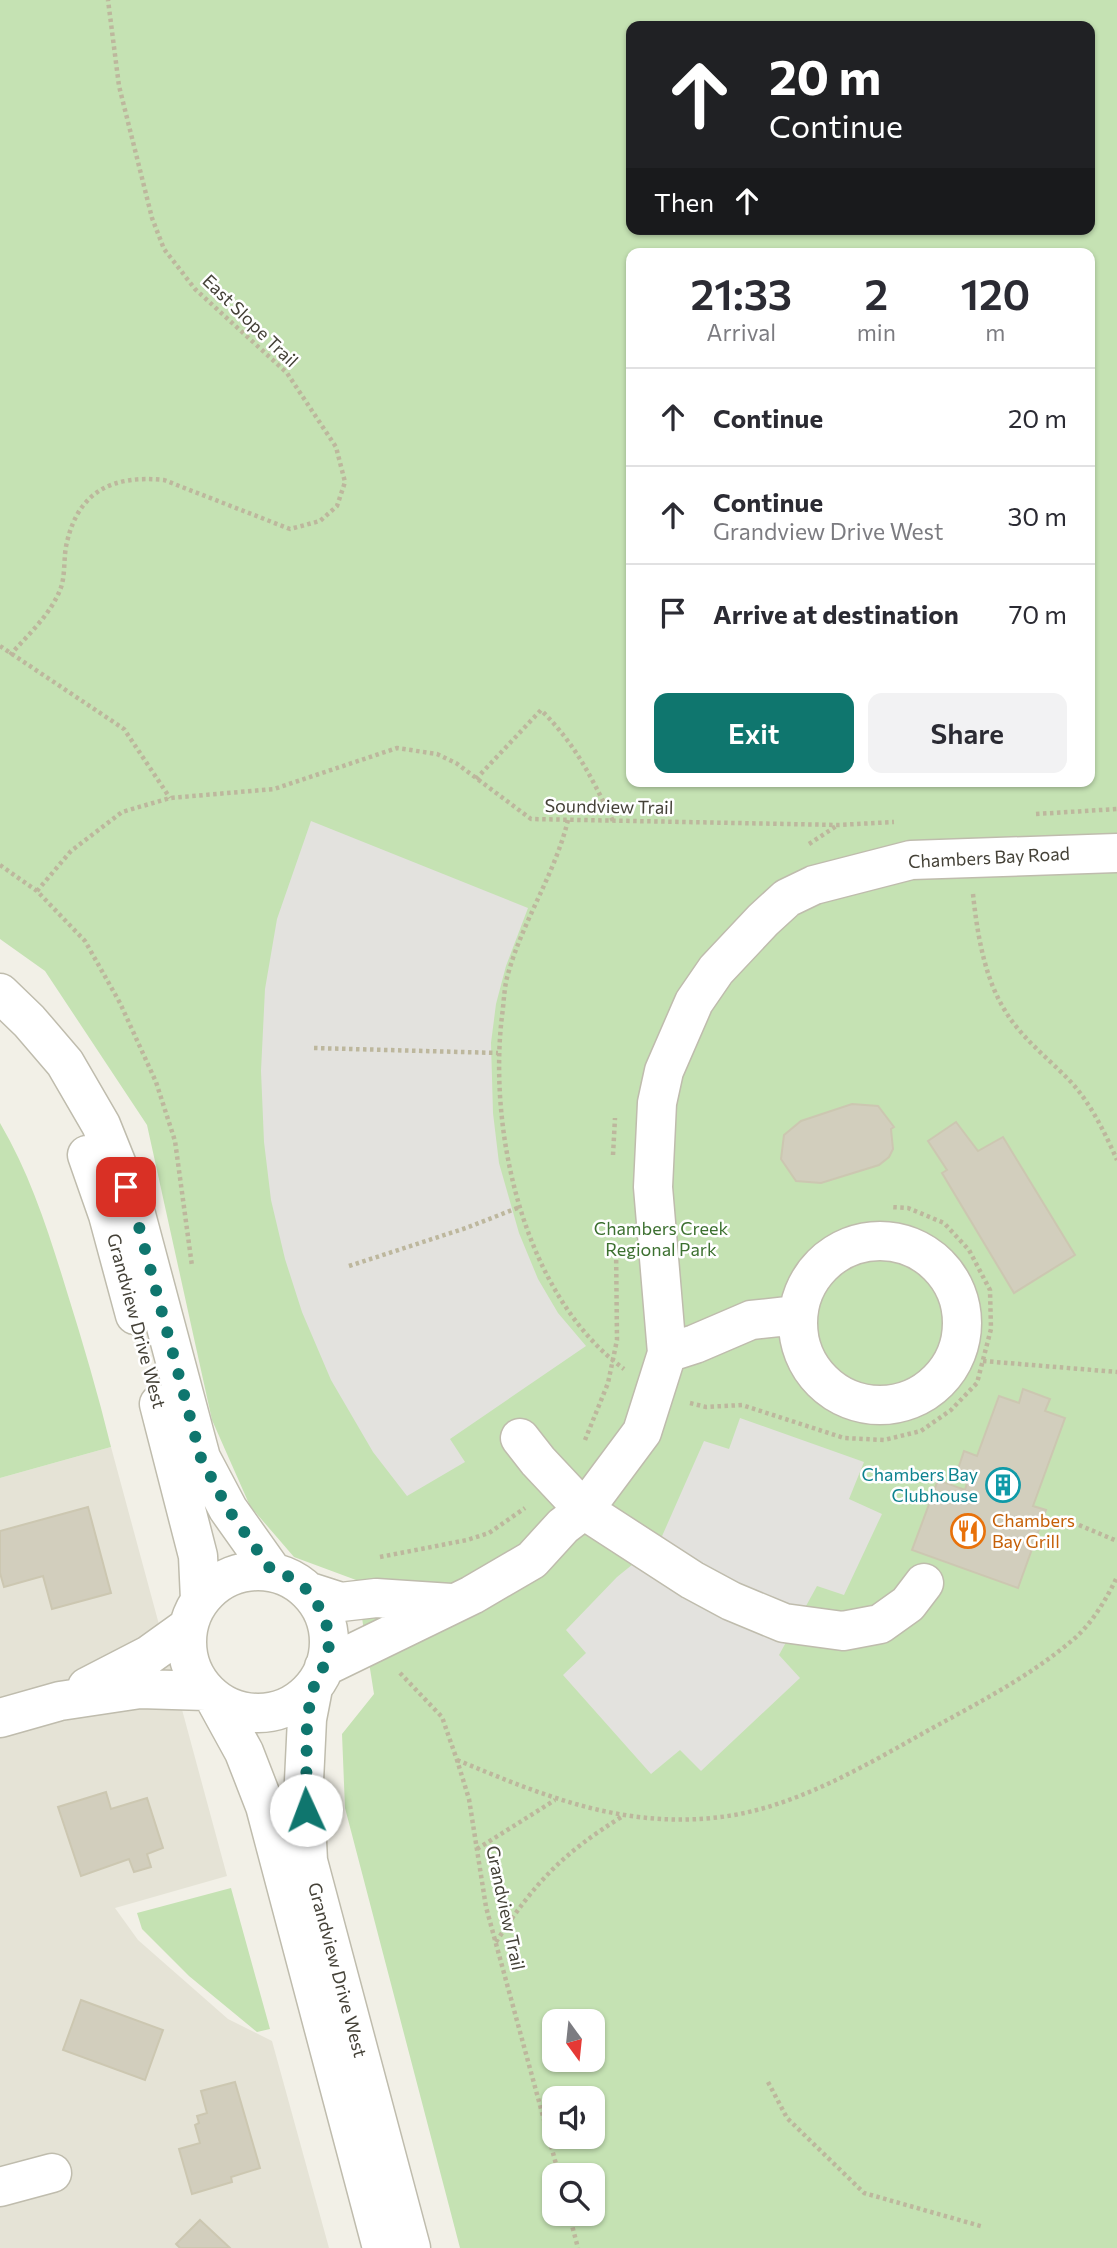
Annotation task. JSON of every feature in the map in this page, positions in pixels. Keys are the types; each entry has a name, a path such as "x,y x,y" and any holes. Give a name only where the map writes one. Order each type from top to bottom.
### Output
{"street":[{"name":"Chambers Bay Road","path":"319,1677 451,1603 472,1595 531,1560 563,1526 584,1510 642,1432 667,1353 653,1186 657,1103 664,1071 694,1002 716,970 763,920 787,898 814,885 911,860 1117,853"},
{"name":"Grandview Drive West","path":"0,993 29,1021 65,1063 101,1125 134,1208 201,1458 228,1509 272,1571"},
{"name":"Grandview Drive West","path":"0,1028 46,1080 80,1137 108,1214 198,1556 201,1579 194,1613"},
{"path":"866,1241 893,1241 919,1250 941,1266 956,1288 963,1315 961,1342 951,1367 925,1392 908,1401 881,1406 853,1402 829,1388 810,1368 799,1343 797,1315 804,1289 819,1267 830,1258 841,1250 866,1241"},
{"path":"667,1353 751,1320 797,1315"},
{"path":"520,1438 584,1510 692,1580 731,1601 784,1623 843,1631 880,1624 908,1604 924,1583"},
{"path":"0,1718 60,1701 140,1689 211,1696 241,1711 267,1713 297,1702 319,1677 329,1651 326,1619 310,1592 290,1577 272,1571 251,1570 224,1578 194,1613 149,1655 60,1701"},
{"name":"Chambers Bay Road","path":"310,1592 341,1602 376,1598 451,1603"},
{"path":"194,1613 187,1652 190,1664 211,1696"},
{"name":"Grandview Drive West","path":"319,1677 306,1746 308,1861 411,2248"},
{"name":"Grandview Drive West","path":"211,1696 244,1752 265,1806 382,2248"},
{"path":"0,2187 52,2173"}],"path":[{"name":"East Slope Trail","path":"10,654 41,621 61,589 66,543 74,518 89,496 115,482 144,478 164,480 290,529 320,521 337,506 345,482 336,447 287,373 195,289 164,249 152,218 119,86 108,0"},
{"path":"0,646 124,729 170,798"},
{"path":"476,779 541,710 562,731 584,762 613,821"},
{"name":"Soundview Trail","path":"37,891 71,851 122,812 170,798 274,789 397,748 437,754 456,763 531,819 838,825 904,821"},
{"path":"1023,815 1117,809"},
{"path":"568,820 560,852 508,975 498,1053 499,1105 508,1165 520,1207 536,1248 563,1302 587,1336 613,1361 656,1392 699,1407 742,1405 844,1438 884,1440 921,1431 951,1410 977,1383 991,1329 990,1290 969,1250 944,1223 908,1208 891,1207"},
{"path":"0,865 37,891 85,941 120,1003 156,1082 174,1140 194,1274"},
{"path":"973,891 976,926 990,977 1004,1009 1028,1042 1072,1083 1105,1132 1117,1160"},
{"path":"314,1048 498,1053"},
{"path":"349,1266 466,1228 520,1207"},
{"path":"983,1361 1117,1372"},
{"path":"369,1560 467,1541 489,1533 527,1506 555,1480"},
{"path":"1079,1525 1117,1541"},
{"path":"457,1760 555,1800 624,1815 663,1819 712,1818 763,1809 819,1787 939,1725 1034,1670 1077,1636 1108,1597 1117,1577"},
{"name":"Grandview Trail","path":"391,1665 442,1717 457,1760 469,1799 486,1907 556,2163"},
{"path":"477,1849 555,1800"},
{"path":"496,1942 534,1888 563,1857 624,1815"},
{"path":"768,2082 787,2118 864,2193 984,2227"},
{"path":"572,2226 578,2248"}],"shaded area":[{"path":"311,821 528,908 506,966 496,1004 491,1043 493,1113 499,1163 519,1233 538,1279 558,1313 586,1346 450,1439 465,1462 407,1496 373,1452 331,1380 302,1312 285,1259 271,1200 264,1142 261,1071 265,989 277,919"},
{"path":"740,1418 864,1462 849,1499 882,1514 844,1595 817,1586 779,1655 800,1678 701,1771 680,1750 651,1774 563,1675 586,1653 566,1630 617,1577 659,1543 704,1441 729,1449"},
{"path":"111,1447 227,1876 115,1908 138,1940 228,2019 272,2041 329,2248 0,2248 0,1478"}],"green space":[{"name":"Chambers Creek Regional Park","path":"0,0 1117,0 1117,2248 460,2248 345,1808 342,1734 374,1694 356,1580 294,1557 250,1506 212,1420 147,1125 45,971 0,939"},
{"path":"0,1123 21,1163 46,1227 85,1349 111,1447 0,1478"},
{"path":"231,1888 270,2029 257,2032 189,1976 142,1929 137,1913"}],"building":[{"path":"852,1104 878,1106 894,1127 891,1129 893,1149 889,1157 879,1165 821,1183 796,1181 781,1159 784,1135 801,1121"},
{"path":"956,1122 978,1151 1003,1137 1075,1255 1014,1293 942,1173 947,1170 928,1141"},
{"name":"Chambers Bay Clubhouse","path":"1023,1389 1050,1399 1045,1411 1065,1418 1033,1506 1046,1510 1018,1588 912,1550 938,1480 965,1490 969,1476 957,1472 964,1451 977,1456 999,1396 1019,1403"},
{"path":"88,1507 111,1593 52,1609 43,1576 4,1587 0,1573 0,1531"},
{"path":"106,1792 111,1809 147,1798 163,1848 147,1854 151,1867 134,1872 129,1859 81,1876 58,1807"},
{"path":"81,2000 163,2030 145,2080 63,2050"},
{"path":"235,2082 260,2168 231,2177 232,2182 192,2194 179,2149 200,2143 195,2125 199,2123 197,2116 207,2113 201,2091"},
{"path":"200,2220 230,2248 180,2248 176,2244"}],"place":[{"name":"Chambers Bay Clubhouse","path":"1003,1485"},
{"name":"Chambers Bay Grill","path":"968,1531"}],"route":[{"path":"126,1187 134,1208 201,1458 228,1509 272,1571 290,1577 310,1592 326,1619 329,1651 313,1688 307,1719 304,1782 306,1810"}]}
